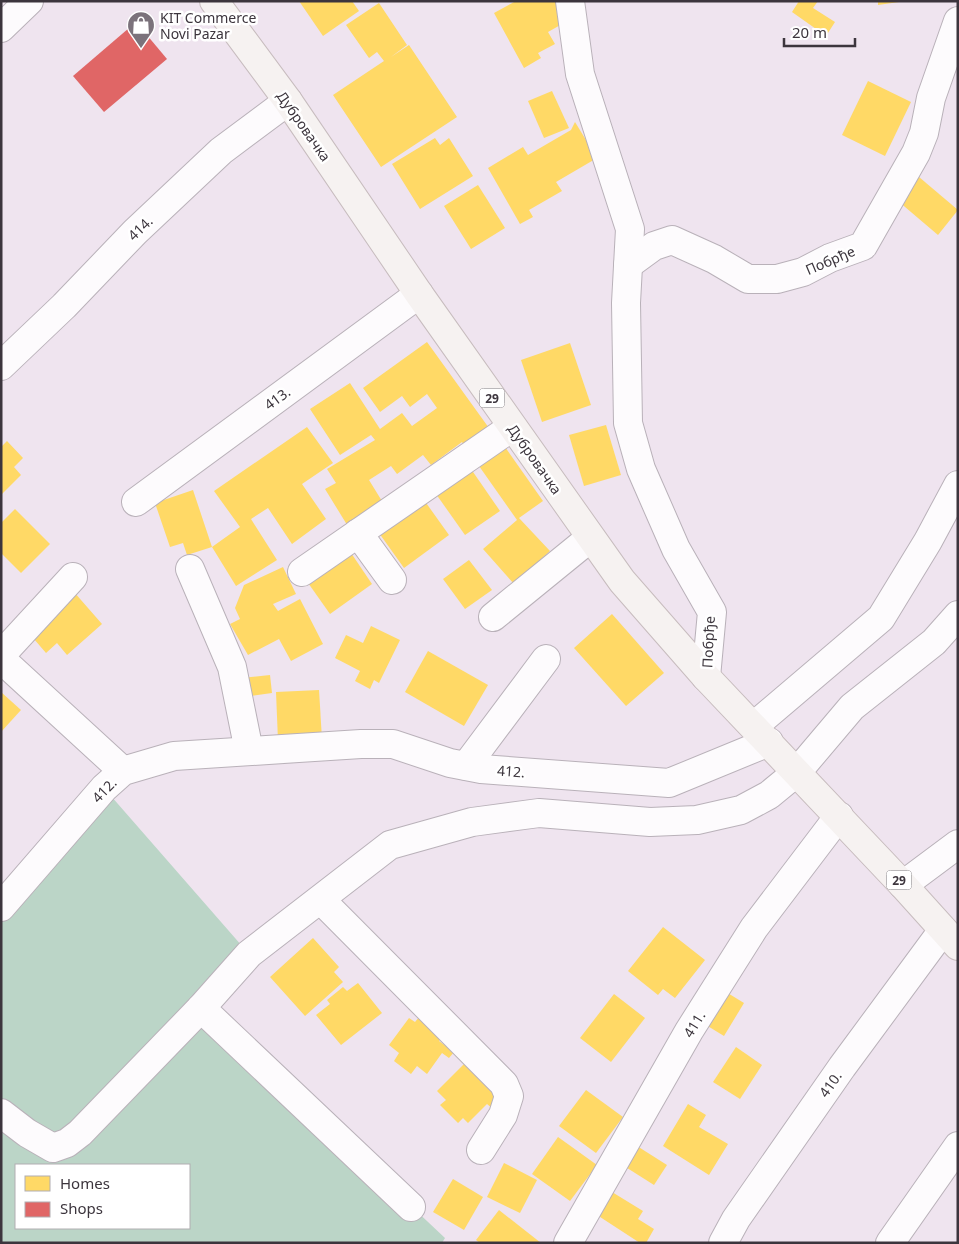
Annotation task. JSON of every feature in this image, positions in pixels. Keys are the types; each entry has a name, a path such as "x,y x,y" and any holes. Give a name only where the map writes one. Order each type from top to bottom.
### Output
{"main road":[{"name":"Дубровачка","path":"214,1 288,101 419,294 622,581 706,677 797,772"},
{"name":"29","path":"797,772 950,938"}],"street":[{"path":"1,28 29,1"},
{"name":"Побрђе","path":"570,1 580,74 630,230 626,303 628,423 645,478 676,549 712,612 706,677"},
{"name":"Побрђе","path":"628,265 654,246 672,240 714,259 748,279 776,279 803,272 830,258 862,246 916,153 924,133 931,98 958,21"},
{"name":"414.","path":"1,366 64,306 135,232 221,151 288,101"},
{"name":"413.","path":"136,502 419,294"},
{"path":"302,572 512,427"},
{"name":"412.","path":"1,907 104,788 123,770 174,756 352,744 393,744 466,766 669,783 762,734 881,618 928,541 958,485"},
{"path":"358,533 392,580"},
{"path":"493,617 590,538"},
{"path":"190,569 232,667 249,751"},
{"path":"1,655 73,577"},
{"path":"1,1113 27,1133 53,1148 67,1143 80,1133 201,1008 249,954 390,845 472,822 539,813 650,822 697,820 741,810 769,795 797,772 852,707 934,642 958,615"},
{"path":"1,659 123,770"},
{"path":"466,766 546,659"},
{"name":"411.","path":"568,1243 699,1015 754,928 839,816"},
{"path":"903,885 958,844"},
{"path":"321,900 504,1084 509,1096 503,1115 482,1150"},
{"name":"410.","path":"723,1243 736,1219 842,1067 950,938"},
{"path":"201,1008 411,1206"},
{"path":"890,1243 958,1146"}],"green space":[{"path":"104,788 249,954 201,1008 445,1238 442,1243 1,1243 1,907"}],"building: Homes":[{"path":"299,1 352,1 359,11 323,36"},
{"path":"516,1 561,1 571,19 548,32 555,44 538,53 541,58 524,68 494,13"},
{"path":"799,1 818,1 813,8 835,22 826,36 792,12"},
{"path":"878,1 899,1 899,2 878,5"},
{"path":"379,3 407,45 391,57 409,45 457,117 381,167 333,95 384,61 377,52 369,58 346,25"},
{"path":"868,81 911,102 885,156 842,135"},
{"path":"552,91 569,128 544,138 528,101"},
{"path":"575,122 597,158 556,182 562,191 529,210 533,217 520,224 488,168 523,147 528,155 571,130"},
{"path":"435,138 440,145 449,138 473,176 420,209 392,164"},
{"path":"919,177 958,210 938,235 898,201"},
{"path":"478,185 505,228 471,249 444,206"},
{"path":"427,342 494,435 469,453 462,442 431,465 423,455 397,474 391,466 369,480 385,506 349,528 325,489 336,483 327,469 375,440 371,435 340,455 310,409 350,383 380,429 402,413 412,426 437,408 427,394 410,407 402,396 380,412 363,388"},
{"path":"570,343 591,405 542,422 521,360"},
{"path":"606,425 621,475 584,486 569,435"},
{"path":"307,427 333,463 302,484 326,519 292,544 268,508 251,519 277,560 236,586 212,547 240,527 214,491"},
{"path":"7,441 23,458 14,467 21,475 1,495 1,447"},
{"path":"505,447 543,501 519,518 550,551 514,584 483,549 517,520 479,466"},
{"path":"471,469 500,511 465,535 436,494"},
{"path":"193,490 212,547 187,555 183,543 170,547 155,503"},
{"path":"424,500 449,535 404,568 379,533"},
{"path":"15,509 50,544 21,573 1,553 1,523"},
{"path":"349,550 372,584 330,614 306,580"},
{"path":"469,560 492,590 465,609 443,579"},
{"path":"283,567 296,594 273,604 278,611 300,599 323,644 291,661 279,639 248,655 230,624 240,619 235,608 244,585"},
{"path":"74,592 102,624 67,655 57,643 46,653 28,632"},
{"path":"612,614 664,673 626,706 574,648"},
{"path":"371,626 400,640 379,683 374,680 370,689 355,681 360,671 335,658 346,635 363,643"},
{"path":"428,651 488,685 464,726 405,692"},
{"path":"270,675 272,693 243,697 241,678"},
{"path":"319,690 322,739 278,741 276,692"},
{"path":"1,692 21,710 1,732"},
{"path":"663,927 705,960 675,998 663,989 658,995 628,971"},
{"path":"313,938 339,967 334,972 343,982 305,1016 270,977"},
{"path":"358,983 382,1013 341,1045 316,1015 330,1004 327,1000 343,987 347,991"},
{"path":"726,992 744,1003 724,1036 706,1025"},
{"path":"614,994 645,1018 611,1062 580,1038"},
{"path":"420,1016 445,1034 439,1041 454,1052 449,1058 442,1053 427,1074 417,1066 411,1074 394,1061 399,1053 389,1045 409,1018 415,1022"},
{"path":"736,1047 762,1065 740,1099 713,1082"},
{"path":"467,1061 504,1097 493,1109 487,1104 468,1123 463,1118 458,1123 440,1105 446,1100 437,1091"},
{"path":"586,1090 623,1117 596,1153 559,1126"},
{"path":"688,1104 706,1115 699,1127 728,1144 709,1175 663,1146"},
{"path":"558,1137 597,1165 570,1201 532,1174"},
{"path":"637,1146 667,1165 654,1185 624,1166"},
{"path":"504,1163 537,1180 520,1213 487,1197"},
{"path":"453,1179 483,1197 464,1230 433,1212"},
{"path":"612,1192 643,1211 638,1219 654,1229 646,1243 640,1243 597,1215"},
{"path":"499,1210 541,1243 480,1243 476,1240"}],"building: Shops":[{"path":"136,22 167,59 104,112 73,76"}],"place":[{"name":"KIT Commerce Novi Pazar","path":"141,49"}]}
